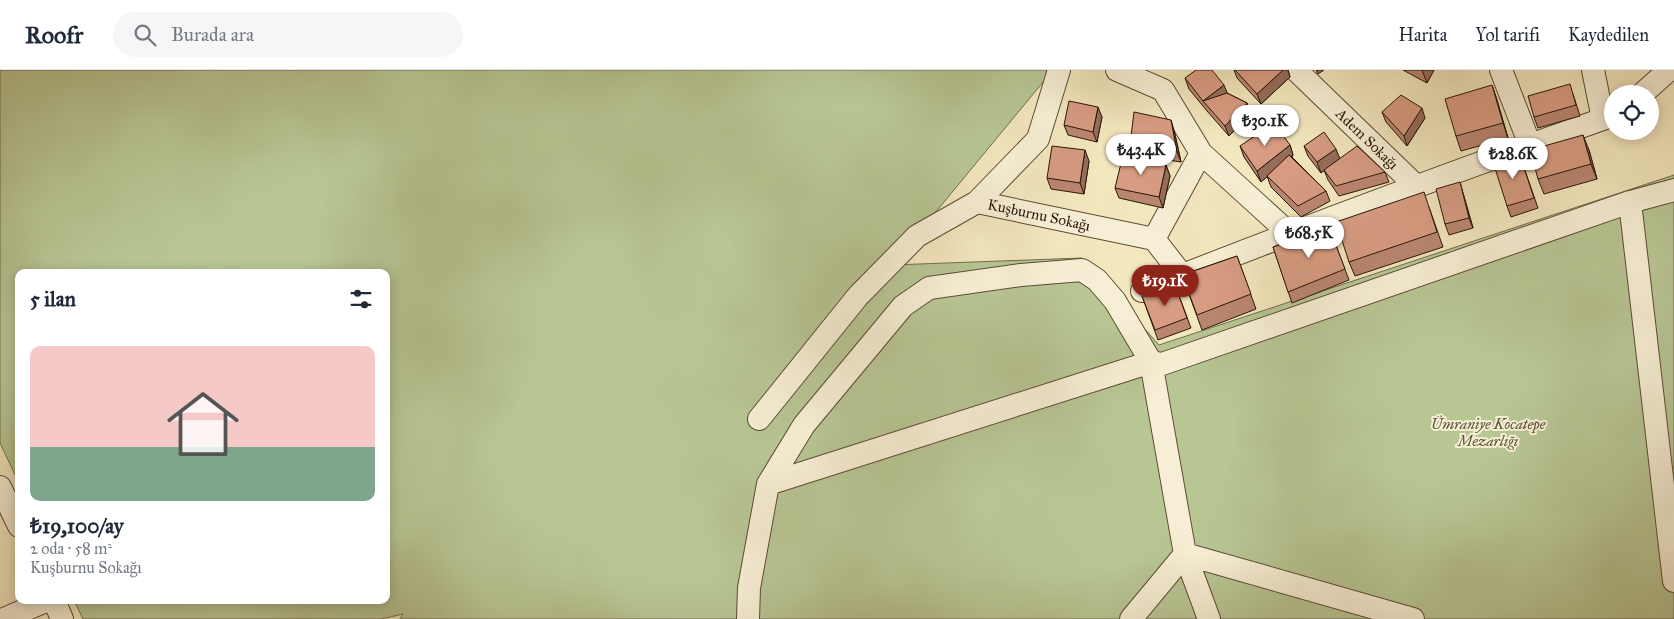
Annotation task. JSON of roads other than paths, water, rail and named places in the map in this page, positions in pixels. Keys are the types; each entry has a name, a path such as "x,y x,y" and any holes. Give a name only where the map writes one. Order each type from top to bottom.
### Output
{"street":[{"name":"Kuşburnu Sokağı","path":"977,202 1038,140 1059,70"},
{"path":"1117,70 1163,90 1201,153 1290,234"},
{"name":"Adem Sokağı","path":"1296,70 1416,186"},
{"path":"1501,70 1530,145"},
{"path":"1593,70 1604,104"},
{"path":"1642,85 1645,70"},
{"path":"1652,85 1669,70"},
{"path":"1142,291 1416,186 1604,117"},
{"path":"1182,275 1154,239 1201,153"},
{"path":"768,484 1151,362 1162,364 1630,202 1674,190"},
{"name":"Kuşburnu Sokağı","path":"977,202 1154,239"},
{"path":"759,419 858,296 917,236 977,202"},
{"path":"1630,202 1674,581"},
{"path":"748,619 750,588 768,484 804,425 903,306 929,288 1021,275 1082,270 1097,280 1115,301 1151,362 1185,554 1209,619"},
{"path":"0,487 15,518"},
{"path":"1130,619 1185,554"},
{"path":"1185,554 1413,619"},
{"path":"8,618 39,604"},
{"path":"56,604 62,619"}],"park label":[{"name":"Ümraniye Kocatepe Mezarlığı","path":"1488,432"}]}
